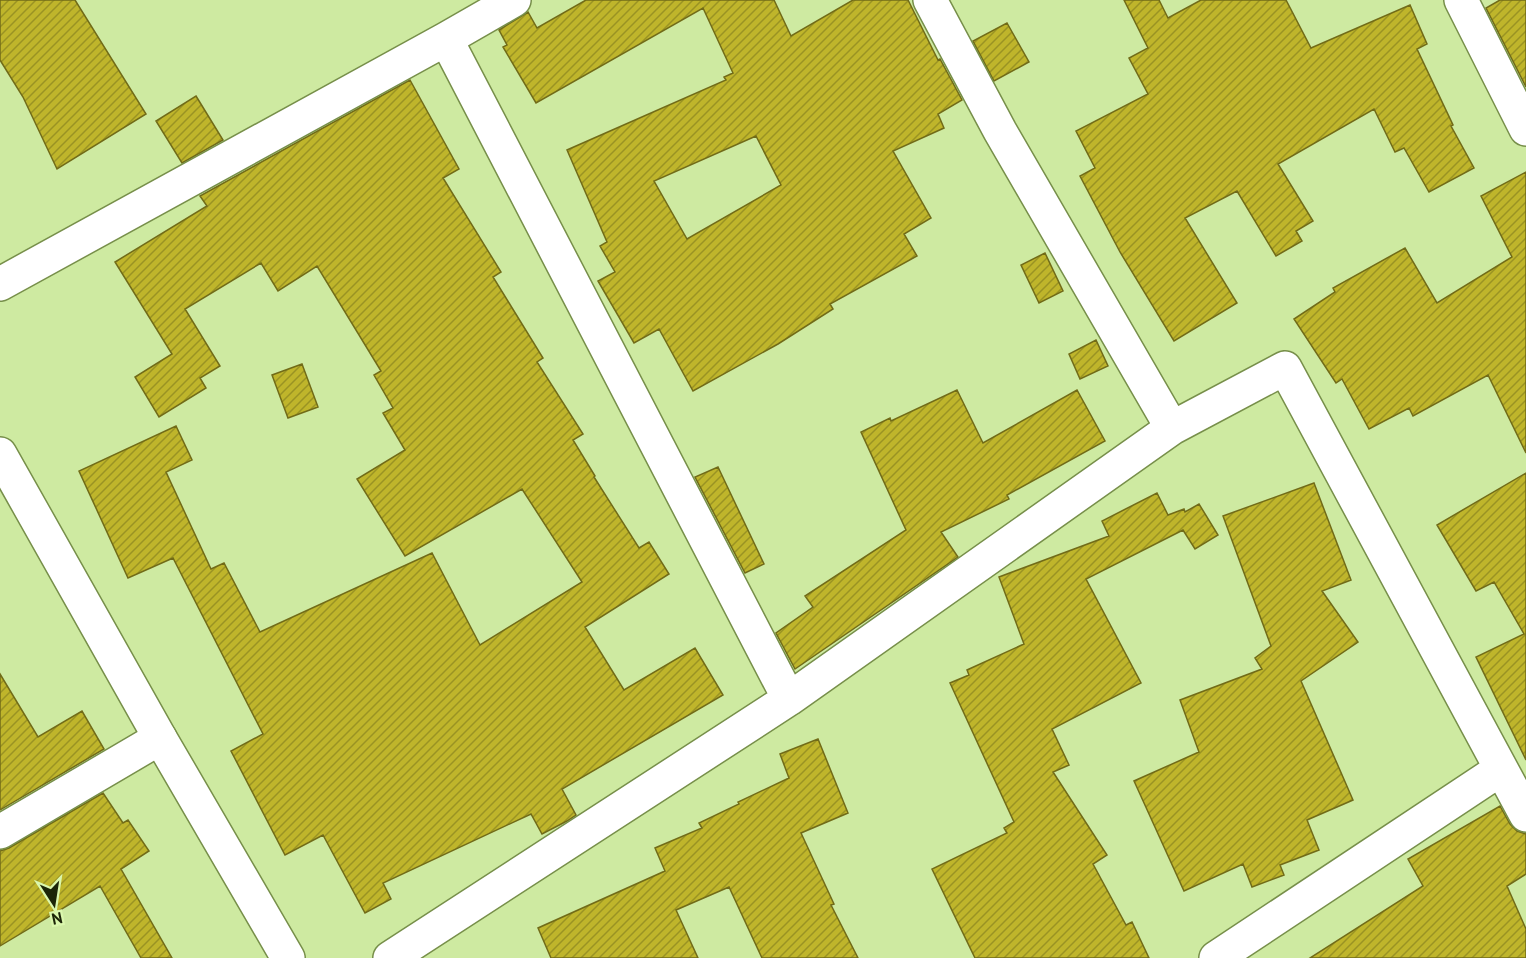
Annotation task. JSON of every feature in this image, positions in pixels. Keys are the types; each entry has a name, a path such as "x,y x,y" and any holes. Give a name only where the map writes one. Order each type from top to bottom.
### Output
{"street":[{"path":"0,284 514,0"},
{"path":"930,0 1000,131 1172,428"},
{"path":"1461,0 1526,129"},
{"path":"446,39 789,699"},
{"path":"390,958 789,699 1172,428 1285,368 1526,815"},
{"path":"0,454 160,738 288,958"},
{"path":"0,832 160,738"},
{"path":"1216,958 1501,769"}],"building":[{"path":"0,0 75,0 146,114 57,169 23,97 0,60"},
{"path":"586,0 774,0 791,36 853,0 908,0 938,60 940,59 962,100 938,114 944,128 893,151 931,218 904,234 917,256 830,304 833,309 778,344 693,391 659,329 634,343 598,281 615,272 600,246 607,242 567,150 726,80 724,77 733,73 703,8 536,103 503,47 507,45 499,30 528,12 537,28","holes":["756,136 781,185 687,239 654,181"]},
{"path":"1124,0 1159,0 1168,18 1201,0 1286,0 1311,48 1410,5 1427,44 1417,49 1453,125 1451,126 1474,168 1429,192 1404,148 1395,152 1374,109 1278,164 1313,221 1296,231 1302,241 1276,256 1237,191 1185,218 1237,303 1174,341 1120,252 1080,176 1095,168 1076,131 1148,94 1129,58 1148,48"},
{"path":"1500,0 1526,0 1526,87 1486,8"},
{"path":"1007,23 1029,62 994,81 973,41"},
{"path":"410,80 459,169 443,178 501,272 493,277 543,358 537,362 583,434 573,440 639,548 649,542 669,574 585,627 624,690 695,648 723,695 562,789 576,815 567,821 542,834 531,814 383,883 391,899 365,913 323,835 285,855 231,751 263,734 173,558 128,578 79,471 176,426 192,460 166,472 211,569 224,563 260,632 432,553 480,645 582,582 522,489 405,556 357,479 405,450 383,413 393,408 374,375 381,371 317,266 278,291 261,263 185,309 220,366 200,378 206,388 159,417 135,377 172,354 115,262 207,206 200,196"},
{"path":"196,96 223,140 182,163 156,121"},
{"path":"1526,172 1526,453 1488,375 1413,416 1409,408 1369,429 1342,379 1336,383 1294,319 1335,292 1333,288 1405,248 1437,303 1512,257 1481,196"},
{"path":"1045,253 1063,291 1039,303 1021,265"},
{"path":"1096,340 1108,366 1080,379 1069,354"},
{"path":"302,364 318,407 288,418 272,375"},
{"path":"957,390 983,443 1077,390 1105,441 1007,495 1009,499 941,532 958,557 795,669 776,633 813,607 805,596 906,530 861,432 890,418 891,421"},
{"path":"718,467 764,564 745,573 695,477"},
{"path":"1526,473 1526,760 1476,657 1524,634 1494,582 1476,591 1437,525"},
{"path":"1314,483 1351,580 1322,591 1358,642 1301,681 1353,800 1307,820 1319,850 1280,865 1284,875 1252,887 1243,864 1184,891 1134,781 1199,752 1180,700 1262,669 1255,658 1271,646 1223,516"},
{"path":"1157,493 1168,515 1184,509 1185,512 1199,504 1218,535 1195,549 1183,530 1086,579 1141,683 1052,729 1069,765 1053,772 1107,855 1093,864 1126,925 1132,922 1149,958 975,958 932,869 1007,833 1004,828 1014,822 950,683 969,675 967,670 1024,644 999,577 1109,536 1102,521"},
{"path":"0,674 38,737 82,711 104,749 0,810"},
{"path":"818,739 848,813 801,833 834,904 831,905 858,958 762,958 729,887 676,910 698,958 551,958 538,928 665,871 655,848 702,828 699,823 789,778 780,754"},
{"path":"103,793 123,823 128,820 149,851 121,869 172,958 141,958 100,886 0,946 0,851 9,848"},
{"path":"1500,806 1510,824 1517,831 1526,834 1526,874 1507,886 1526,929 1526,958 1310,958 1423,886 1408,859"}]}
